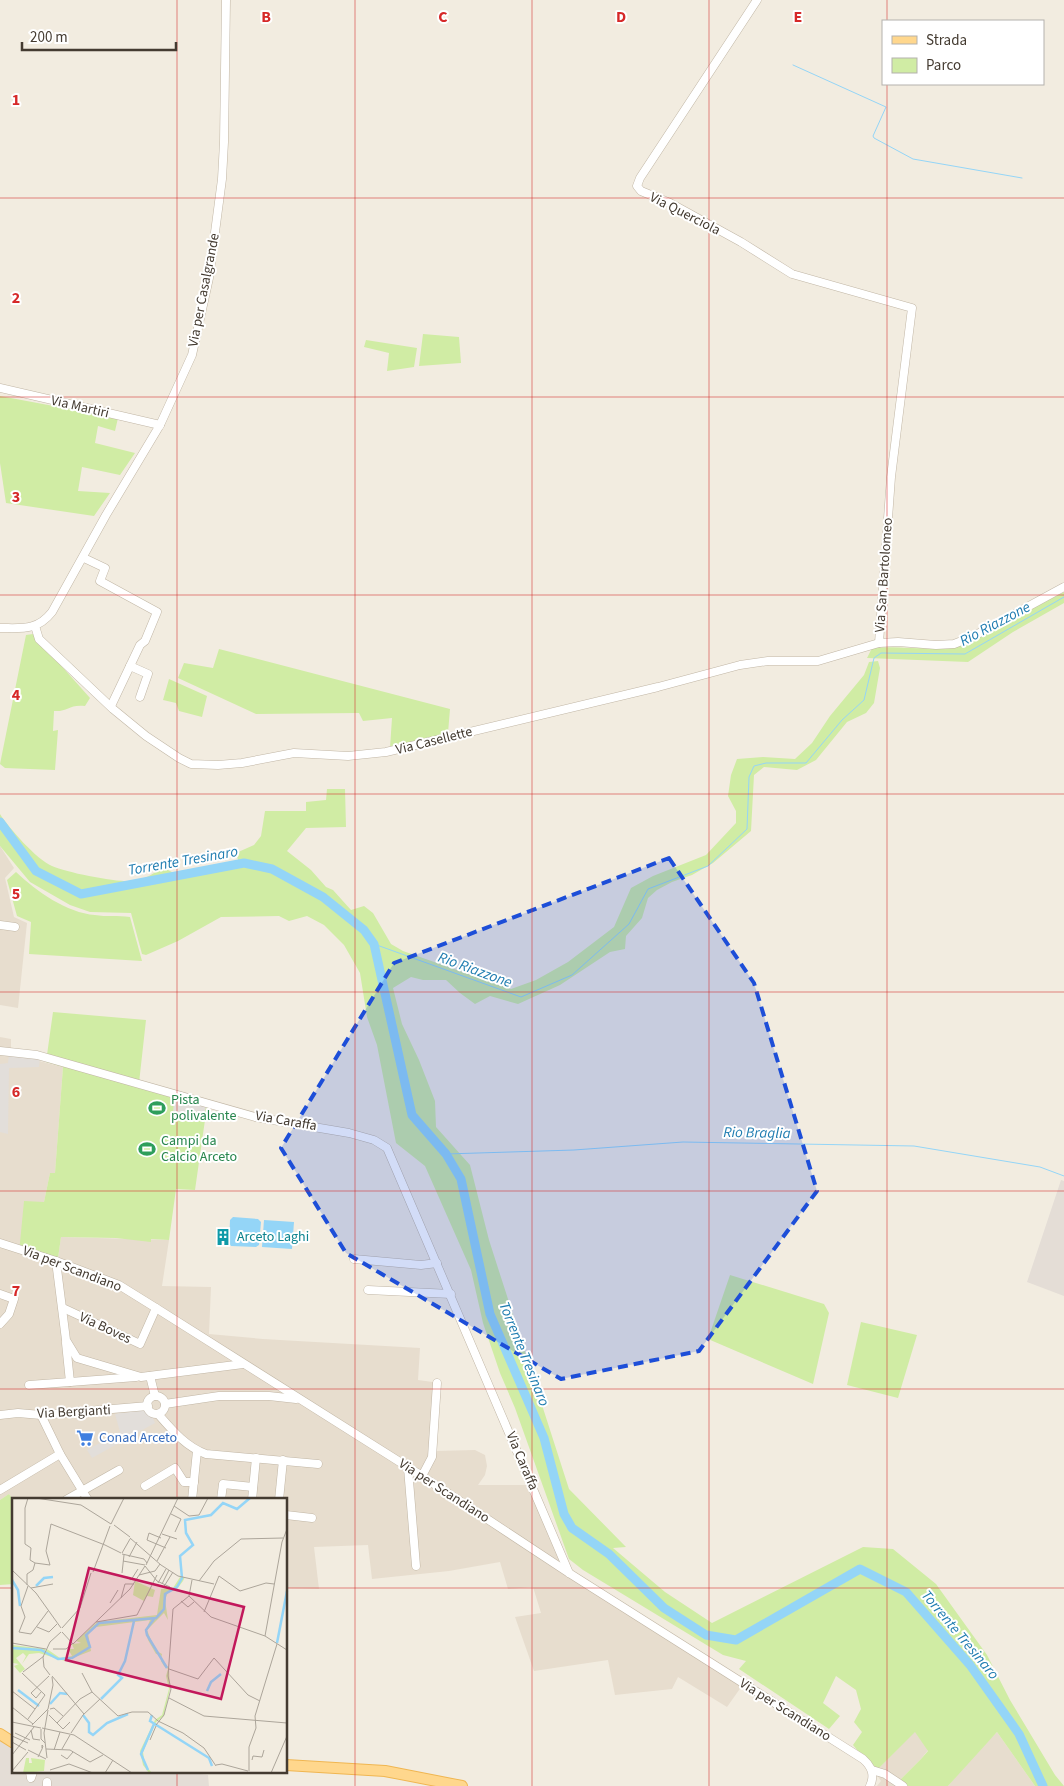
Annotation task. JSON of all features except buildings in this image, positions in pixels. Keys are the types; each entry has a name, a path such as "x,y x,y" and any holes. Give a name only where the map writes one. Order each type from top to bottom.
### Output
{"main road":[{"path":"0,1733 12,1742"},
{"path":"288,1765 385,1771 462,1786"}],"street":[{"name":"Via per Casalgrande","path":"35,626 44,621 52,612 106,515 160,425 192,355 209,278 222,179 226,0"},
{"name":"Via Querciola","path":"757,0 640,178 637,186 641,192 670,203 741,242 792,274 912,308"},
{"name":"Via San Bartolomeo","path":"912,308 891,477 879,643 954,644 972,637 1064,587"},
{"name":"Via Martiri","path":"0,388 160,425"},
{"path":"86,558 105,568 100,581 157,612 145,640 140,645 111,706"},
{"name":"Via Casellette","path":"35,626 39,639 146,736 191,764 218,765 294,754 348,756 386,752 658,687 740,665 768,661 818,660 879,643"},
{"path":"0,628 35,626"},
{"path":"130,666 148,674 140,697"},
{"path":"0,925 15,927"},
{"name":"Via Caraffa","path":"0,1050 37,1055 256,1117 349,1133 382,1143 391,1154 569,1572"},
{"name":"Via per Scandiano","path":"0,1243 56,1261 119,1285 422,1476 863,1759 872,1770 885,1774 903,1786"},
{"path":"354,1259 421,1265 437,1263"},
{"path":"56,1261 63,1308 70,1382"},
{"path":"368,1290 451,1294"},
{"path":"0,1294 14,1298 10,1314 0,1324"},
{"name":"Via Boves","path":"63,1308 140,1344 156,1308"},
{"path":"66,1340 77,1358 141,1377"},
{"path":"29,1385 141,1377 243,1364"},
{"path":"150,1376 155,1396"},
{"path":"269,1396 272,1382"},
{"path":"422,1476 432,1457 437,1383"},
{"path":"155,1396 160,1397 165,1404"},
{"path":"155,1396 148,1401 150,1411 158,1414 173,1432 197,1451 206,1454 318,1464"},
{"path":"165,1404 220,1396 269,1396 298,1399"},
{"path":"158,1414 164,1409 165,1404"},
{"name":"Via Bergianti","path":"0,1415 18,1413 41,1415 148,1406"},
{"path":"41,1415 60,1454 87,1498"},
{"path":"192,1498 197,1451"},
{"path":"0,1490 60,1454"},
{"path":"252,1498 256,1458"},
{"path":"279,1498 283,1460"},
{"path":"146,1486 175,1468 184,1482 194,1482"},
{"path":"408,1468 416,1566"},
{"path":"69,1498 119,1470"},
{"path":"221,1498 223,1484 253,1486"},
{"path":"288,1516 312,1518"},
{"path":"870,1786 872,1770"}],"highlighted area":[{"path":"669,858 754,983 817,1191 699,1351 561,1379 346,1253 281,1148 394,963"}],"shaded area":[{"path":"0,846 14,868 5,878 14,917 27,923 18,1008 0,1005"},
{"path":"0,1037 11,1039 11,1054 63,1067 55,1173 50,1173 44,1202 57,1265 61,1237 169,1240 162,1286 211,1287 209,1334 420,1348 418,1380 440,1383 435,1451 475,1450 485,1455 487,1466 485,1475 478,1485 529,1485 575,1576 744,1683 727,1707 678,1677 672,1689 615,1695 608,1660 534,1671 515,1617 541,1613 533,1587 508,1589 500,1562 449,1571 372,1579 368,1545 314,1547 319,1589 288,1588 288,1498 12,1498 9,1494 0,1500"},
{"path":"9,1054 40,1058 39,1067 9,1068 8,1134 0,1132 0,1064 8,1063"},
{"path":"174,1097 206,1107 204,1116 173,1115"},
{"path":"1061,1180 1064,1181 1064,1296 1027,1282"},
{"path":"145,1410 152,1416 155,1423 92,1458 87,1450 120,1432 115,1414"},
{"path":"915,1731 928,1750 900,1780 908,1786 877,1786 881,1781 875,1772"},
{"path":"997,1732 1035,1786 948,1786 970,1760"},
{"path":"0,1735 9,1742 12,1774 199,1774 208,1775 209,1786 0,1786"}],"green space":[{"path":"423,334 459,337 461,363 419,366"},
{"path":"366,340 417,348 414,367 387,371 389,353 364,347"},
{"path":"0,396 118,418 115,431 98,426 95,443 135,453 120,475 82,467 78,491 110,493 94,516 6,503 0,463"},
{"path":"1064,592 1064,603 1013,632 968,662 867,658 872,648 948,648 959,646"},
{"path":"33,634 90,698 85,706 75,706 54,711 53,731 58,730 55,770 5,768 0,764 26,635"},
{"path":"219,649 450,709 448,733 390,748 392,718 363,721 359,713 256,714 178,678 184,663 213,668"},
{"path":"878,661 880,668 874,703 866,713 847,722 816,760 797,770 764,767 754,775 751,831 713,863 692,875 657,890 648,898 642,918 626,936 625,949 610,952 560,985 518,1004 490,996 475,1004 446,980 423,980 411,977 393,988 402,1024 435,1101 436,1127 470,1165 489,1240 569,1489 626,1547 613,1548 665,1592 712,1623 863,1547 893,1549 936,1584 987,1655 1010,1700 1055,1775 1064,1786 1035,1786 997,1732 948,1786 908,1786 900,1780 928,1751 915,1732 875,1772 853,1745 862,1732 854,1722 861,1709 856,1690 836,1676 823,1703 840,1716 829,1729 739,1669 746,1661 723,1655 583,1570 569,1559 483,1323 471,1270 425,1166 396,1143 377,1045 367,1017 360,973 344,945 324,925 307,916 289,921 279,916 221,917 178,941 146,955 142,954 131,913 90,912 70,905 30,882 0,846 0,814 9,827 31,850 52,866 94,877 135,881 146,878 164,868 174,873 238,860 236,853 254,845 261,836 265,811 306,811 306,802 326,800 327,789 345,789 346,827 306,828 287,851 311,870 326,887 333,890 351,910 364,906 373,913 391,944 403,951 511,989 536,980 568,962 614,927 631,888 653,876 706,855 736,823 736,811 728,796 731,775 737,759 763,757 795,759 812,743 830,716 864,675 869,662"},
{"path":"169,679 207,696 202,717 179,711 176,703 163,700"},
{"path":"16,872 42,893 63,906 99,916 130,917 142,961 29,954 31,922 17,916 7,880"},
{"path":"53,1012 146,1020 139,1083 207,1106 195,1190 176,1189 169,1240 151,1239 151,1242 116,1238 61,1237 57,1265 19,1253 24,1201 44,1202 50,1173 55,1173 63,1067 46,1062"},
{"path":"730,1275 824,1304 829,1313 813,1384 708,1339"},
{"path":"861,1322 917,1335 898,1398 847,1385"},
{"path":"9,1494 12,1498 12,1584 0,1585 0,1500"}],"water":[{"path":"233,1217 258,1219 261,1222 259,1245 256,1247 231,1246 229,1243 230,1220"},
{"path":"264,1220 294,1222 292,1249 262,1247"}],"waterway":[{"path":"793,65 886,107 873,136 874,138 913,159 1022,178"},
{"name":"Rio Riazzone","path":"374,944 521,997 572,975 629,924 648,889 708,866 747,829 749,777 754,766 766,763 806,763 842,720 864,700 874,658 881,653 965,654 1064,597"},
{"name":"Torrente Tresinaro","path":"0,822 36,871 81,894 244,863 272,869 323,897 364,930 374,944 412,1115 446,1154 461,1179 490,1314 544,1438 564,1514 572,1528 609,1554 664,1608 706,1635 736,1640 860,1569 906,1592 970,1665 1019,1734 1043,1786"},
{"name":"Rio Braglia","path":"446,1154 574,1150 683,1142 914,1146 1040,1167 1064,1176"}],"place":[{"name":"Pista polivalente","path":"157,1108"},
{"name":"Campi da Calcio Arceto","path":"147,1149"},
{"name":"Arceto Laghi","path":"223,1237"},
{"name":"Conad Arceto","path":"85,1438"}]}
